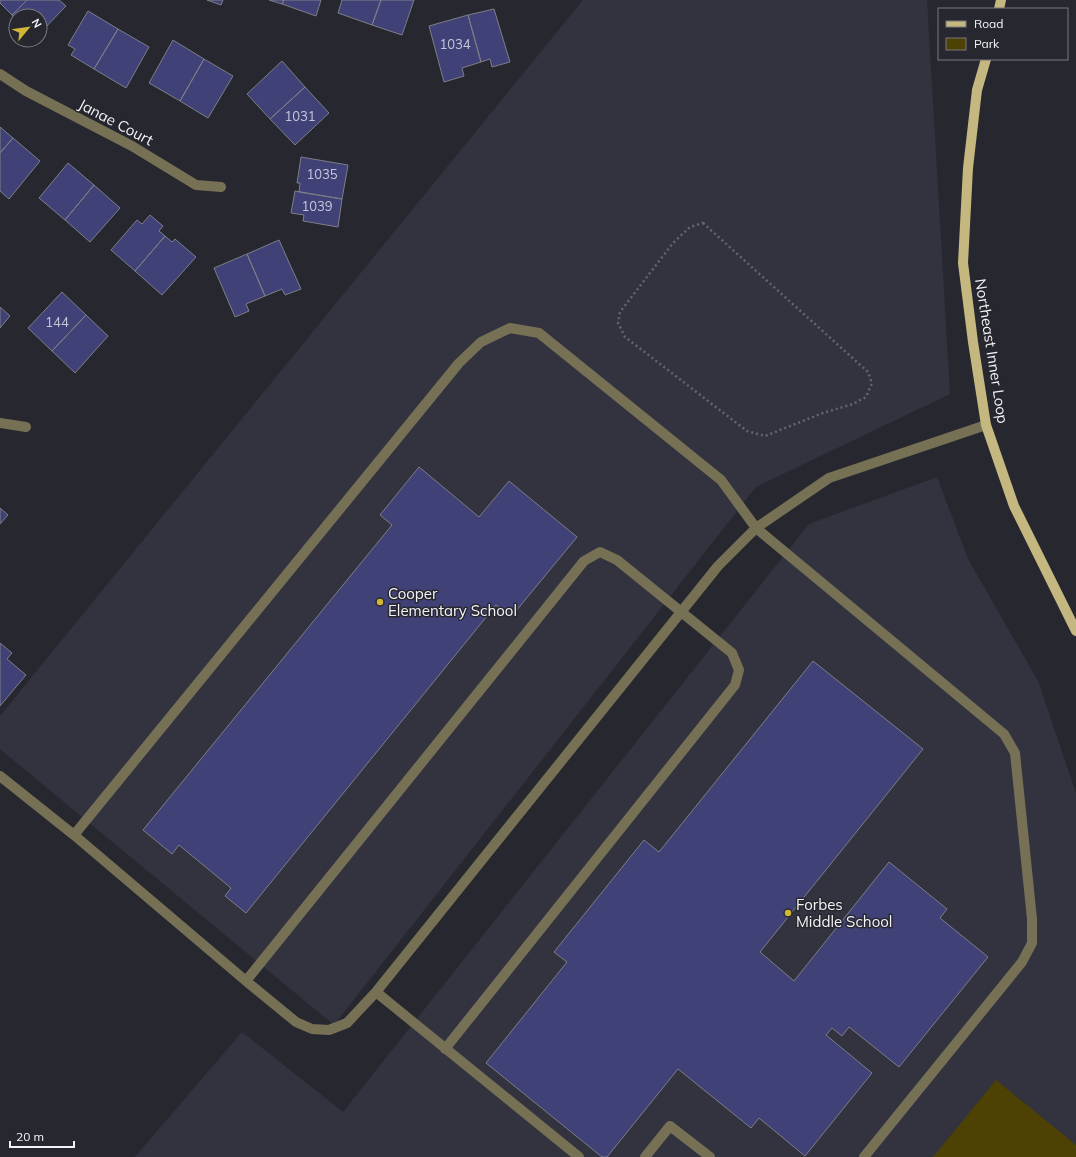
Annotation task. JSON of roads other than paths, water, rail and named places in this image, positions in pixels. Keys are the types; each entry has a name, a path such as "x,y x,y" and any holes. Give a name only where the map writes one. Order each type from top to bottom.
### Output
{"main road":[{"name":"Northeast Inner Loop","path":"986,60 977,90 968,168 963,263 973,342 986,425 1014,506 1076,631"}],"street":[{"name":"Janae Court","path":"0,74 26,92 132,146 196,185 222,187"},
{"path":"74,835 459,363 481,342 510,328 539,334 721,480 756,528 1004,734 1015,753 1032,919 1032,943 1022,962 864,1157"},
{"path":"0,423 26,427"},
{"path":"0,776 74,835 246,982 296,1022 312,1029 329,1030 347,1023 376,992 681,611 718,566 756,528 829,478 986,425"},
{"path":"246,982 584,561 600,552 617,560 732,653 739,670 735,685 445,1049"},
{"path":"376,992 578,1157"},
{"path":"645,1157 670,1126 710,1157"}],"place":[{"name":"Cooper Elementary School","path":"380,602"},
{"name":"Forbes Middle School","path":"788,913"}]}
